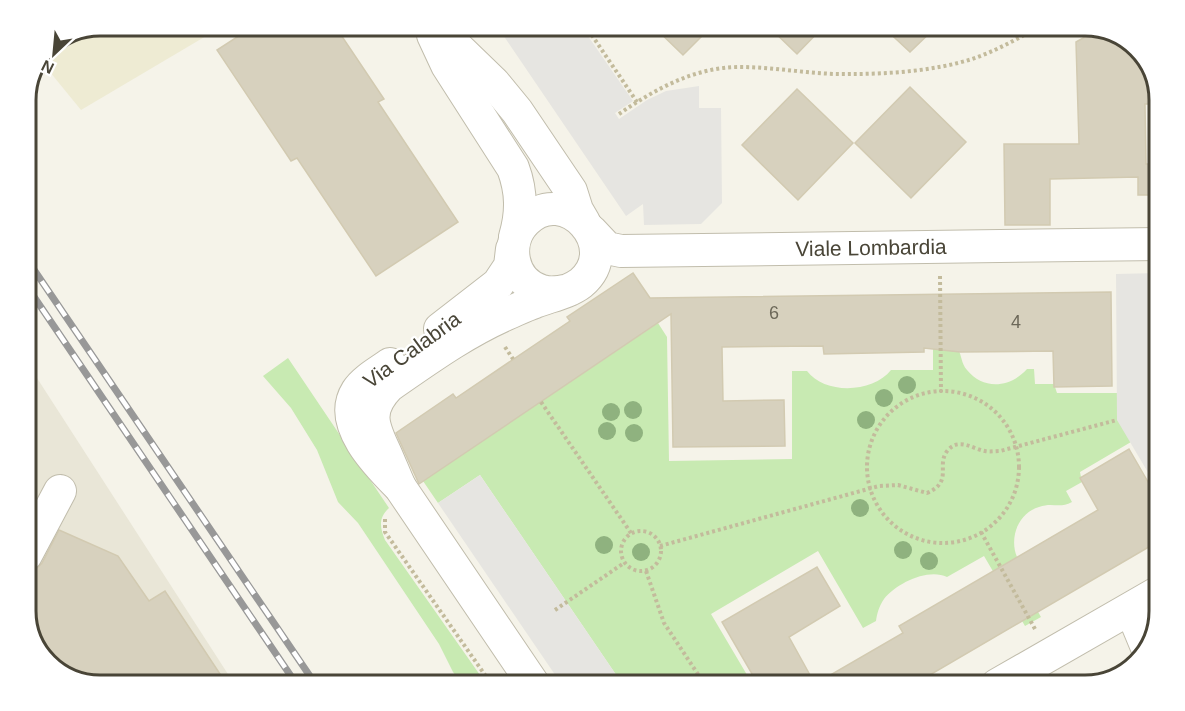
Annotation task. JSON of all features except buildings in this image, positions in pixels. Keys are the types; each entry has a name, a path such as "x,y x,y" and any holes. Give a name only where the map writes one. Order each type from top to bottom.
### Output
{"street":[{"path":"434,36 447,65 513,168 521,202 514,243 514,262 519,274 528,284 541,291 555,293 569,290 581,283 590,272 595,259 595,244 577,210 571,191 517,111 494,83 445,36"},
{"name":"Viale Lombardia","path":"514,243 520,226 530,217 553,209 564,210 587,226 607,248 621,252 1149,244"},
{"name":"Via Calabria","path":"400,487 373,459 364,445 352,416 353,399 362,385 498,284 510,266 514,243"},
{"name":"Via Calabria","path":"527,675 400,487 374,429 373,412 388,386 468,332 535,302 569,290"},
{"path":"36,536 60,491"},
{"path":"1016,675 1149,598"},
{"path":"1131,609 1143,638"}],"path":[{"path":"592,36 637,102"},
{"path":"619,114 676,81 718,68 741,67 847,75 893,72 949,65 986,54 1022,36"},
{"path":"940,247 941,392"},
{"path":"941,392 963,395 986,405 1005,424 1016,448 1019,472 1013,497 999,519 981,532 954,542 942,543 918,539 897,527 888,519 870,488 869,452 872,440 893,411 913,398 941,392"},
{"path":"541,402 631,533"},
{"path":"660,546 870,488 898,485 927,493 939,486 943,480 943,461 949,448 955,445 963,443 991,452 1016,448 1118,420"},
{"path":"643,531 655,537 660,546 661,556 658,563 646,571 633,570 624,563 620,549 631,533 643,531"},
{"path":"981,532 1050,655"},
{"path":"555,610 624,563"},
{"path":"646,571 664,623 698,675"}],"shaded area":[{"path":"100,36 206,36 81,110 46,67 58,52 68,45 79,39"},
{"path":"504,36 588,36 633,101 615,113 619,119 647,100 666,91 699,86 699,108 721,108 722,203 701,224 644,225 643,204 626,216"},
{"path":"1149,273 1149,474 1117,420 1116,274"},
{"path":"36,377 229,675 83,673 61,662 47,647 39,632 36,615"},
{"path":"480,475 616,675 555,675 438,503"}],"green space":[{"path":"933,304 958,349 965,367 981,381 1005,383 1027,369 1034,369 1035,384 1054,384 1057,393 1117,393 1117,419 1131,442 1080,472 1082,482 1066,491 1072,502 1032,510 1017,527 1014,542 1017,557 1010,564 1041,617 1025,626 984,556 947,577 931,574 905,583 884,599 876,621 863,628 818,551 711,614 747,675 616,675 480,475 438,503 423,481 658,323 667,337 669,461 792,459 792,371 807,371 815,379 825,384 849,388 873,383 883,378 891,370 933,370"},
{"path":"288,358 389,508 381,523 385,540 480,675 455,675 453,672 439,644 358,523 338,502 317,450 291,408 263,376"}],"railway":[{"path":"36,273 309,675"},
{"path":"36,300 290,675"}]}
